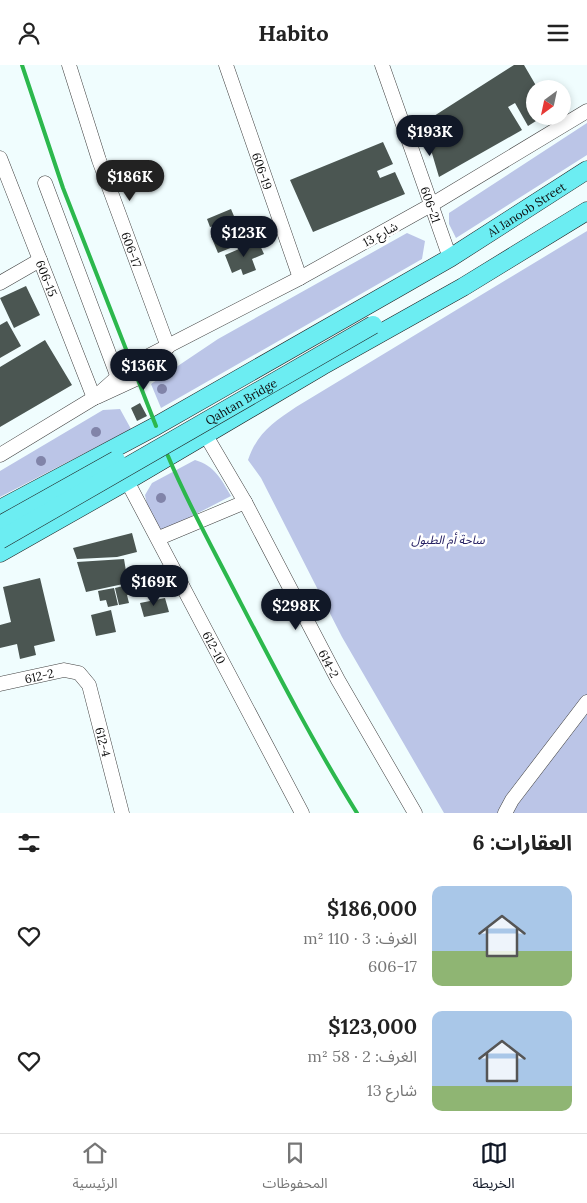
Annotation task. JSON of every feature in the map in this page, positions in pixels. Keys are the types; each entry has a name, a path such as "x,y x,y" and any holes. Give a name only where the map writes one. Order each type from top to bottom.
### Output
{"main road":[{"name":"Al Janoob Street","path":"467,248 587,170"},
{"path":"0,553 486,273 587,211"},
{"path":"0,509 156,426 467,248"},
{"name":"Qahtan Bridge","path":"0,540 371,321 467,248"},
{"name":"Qahtan Bridge","path":"0,525 371,321 486,273"}],"street":[{"name":"606-17","path":"69,65 99,160 168,347"},
{"name":"606-19","path":"226,65 300,278"},
{"name":"606-21","path":"387,67 450,258"},
{"name":"شارع 13","path":"94,398 117,375 143,359 300,278 431,205 587,111"},
{"name":"606-15","path":"0,158 94,398"},
{"path":"45,183 117,375"},
{"path":"0,283 40,260"},
{"path":"0,455 94,398 109,393 136,379 148,370 168,347"},
{"name":"614-2","path":"205,434 245,502 338,680 415,813"},
{"name":"612-10","path":"127,481 159,538 302,813"},
{"path":"159,538 245,502"},
{"name":"612-2","path":"0,684 64,670 79,673"},
{"name":"612-4","path":"79,673 90,685 122,813"},
{"path":"505,813 512,800 587,702"}],"green space":[{"path":"587,123 587,155 456,238 449,224 449,213"},
{"name":"ساحة أم الطبول","path":"587,231 587,813 444,813 342,637 261,478 248,460 261,435 296,407"},
{"path":"407,233 425,241 422,259 161,408 151,384 218,339"},
{"path":"120,409 131,429 0,497 0,471 103,410"},
{"path":"195,460 213,470 231,496 161,532 148,510 145,495 152,483"}],"building":[{"path":"514,65 524,65 533,80 526,80 526,122 515,103 508,107 522,130 439,177 423,123"},
{"path":"383,142 393,164 377,171 380,178 395,172 405,194 313,232 290,180"},
{"path":"231,209 241,233 254,228 258,237 218,253 211,236 220,233 217,225 210,227 207,219"},
{"path":"258,241 264,254 252,259 256,270 243,275 241,269 232,273 225,255"},
{"path":"26,286 40,315 14,328 0,298"},
{"path":"7,321 21,346 0,358 0,325"},
{"path":"45,340 72,385 0,427 0,367"},
{"path":"140,403 147,416 137,421 131,408"},
{"path":"132,533 137,552 117,557 77,559 73,548"},
{"path":"124,559 128,583 86,592 77,562"},
{"path":"40,578 55,641 34,646 36,655 20,659 17,644 0,648 0,625 11,622 3,587"},
{"path":"156,578 159,591 136,596 133,583"},
{"path":"131,584 134,594 127,595 129,603 119,605 115,588"},
{"path":"114,588 118,605 108,607 106,600 100,601 98,591"},
{"path":"165,598 169,612 144,617 140,603"},
{"path":"111,610 116,632 96,636 91,615"}],"railway":[{"path":"22,65 63,188 156,426"},
{"path":"168,456 183,490 278,675 357,813"}]}
